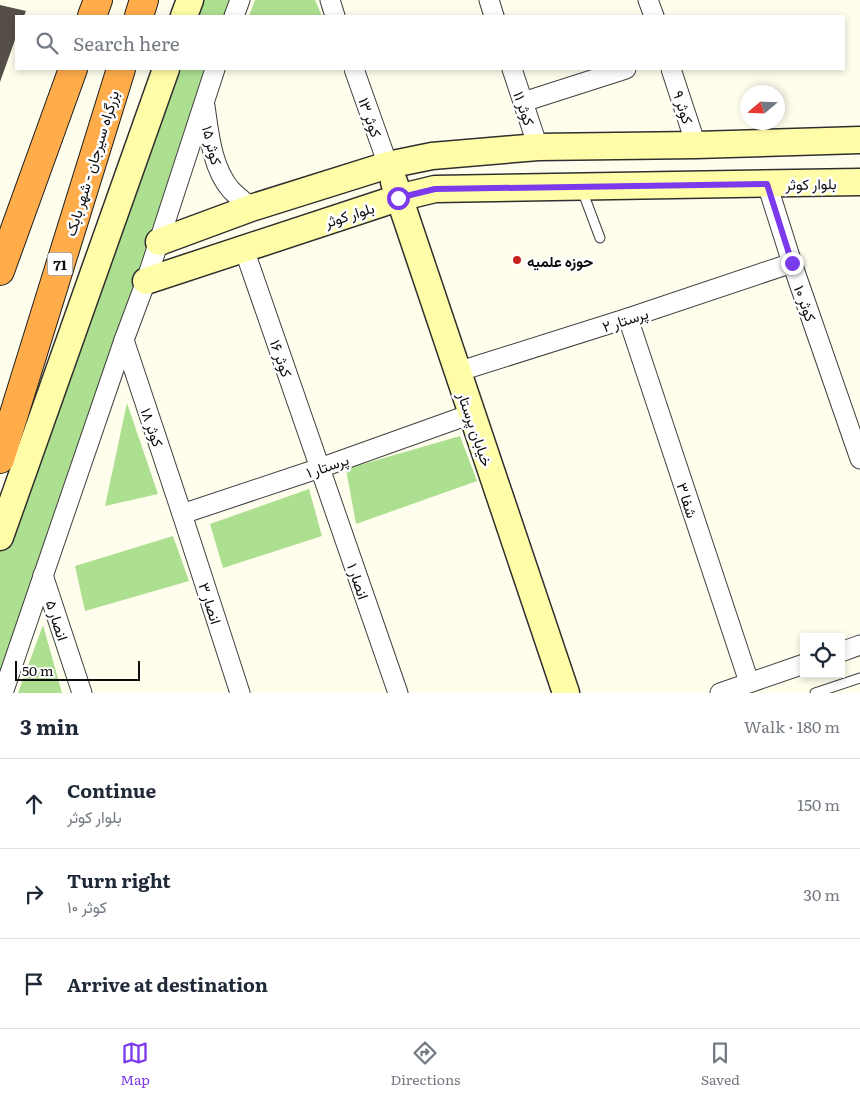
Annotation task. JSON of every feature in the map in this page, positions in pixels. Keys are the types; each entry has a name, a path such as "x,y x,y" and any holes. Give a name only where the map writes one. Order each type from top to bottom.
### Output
{"highway":[{"path":"92,15 98,0"},
{"path":"139,15 144,0"},
{"path":"0,271 73,70"},
{"name":"بزرگراه سیرجان - شهر بابک","path":"0,459 121,70"}],"street":[{"path":"184,15 190,0"},
{"path":"234,15 240,0"},
{"path":"330,0 335,15"},
{"path":"648,0 654,15"},
{"path":"0,537 166,70"},
{"path":"3,693 146,281 215,70"},
{"name":"کوثر ۱۳","path":"354,70 388,165"},
{"name":"کوثر ۱۱","path":"512,70 538,147"},
{"path":"523,102 623,70"},
{"name":"کوثر ۹","path":"672,70 696,145"},
{"name":"کوثر ۱۵","path":"204,100 216,165 230,189 251,208"},
{"path":"159,242 251,208 388,165 432,156 538,147 860,140"},
{"path":"642,145 644,185"},
{"name":"خیابان پرستار","path":"388,165 566,693"},
{"name":"بلوار کوثر","path":"146,281 398,198 435,189 860,182"},
{"name":"کوثر ۱۰","path":"767,184 792,263 860,459"},
{"name":"کوثر ۱۶","path":"244,248 320,468"},
{"name":"پرستار ۲","path":"457,372 628,318 792,263"},
{"name":"شفا ۳","path":"628,318 749,682"},
{"name":"کوثر ۱۸","path":"124,340 182,514"},
{"name":"پرستار ۱","path":"182,514 320,468 471,414"},
{"name":"انصار ۱","path":"320,468 398,693"},
{"name":"انصار ۳","path":"182,514 240,693"},
{"name":"انصار ۵","path":"43,575 82,693"},
{"path":"845,651 860,645"},
{"path":"720,693 800,665"}],"lane":[{"path":"581,187 600,238"},
{"path":"815,693 860,678"}],"green space":[{"path":"192,0 241,0 236,15 187,15"},
{"path":"255,0 315,0 322,15 249,15"},
{"path":"168,70 218,70 0,693 0,531"},
{"path":"127,403 158,494 105,506"},
{"path":"460,436 477,481 356,524 346,469"},
{"path":"309,489 322,536 223,568 210,524"},
{"path":"173,536 189,581 85,611 75,566"},
{"path":"43,625 62,693 18,693"}],"building":[{"path":"0,5 26,11 24,15 15,15 15,40 0,82"}],"place":[{"name":"حوزه علمیه","path":"517,260"}],"route":[{"path":"398,198 435,189 767,184 792,263"}]}
